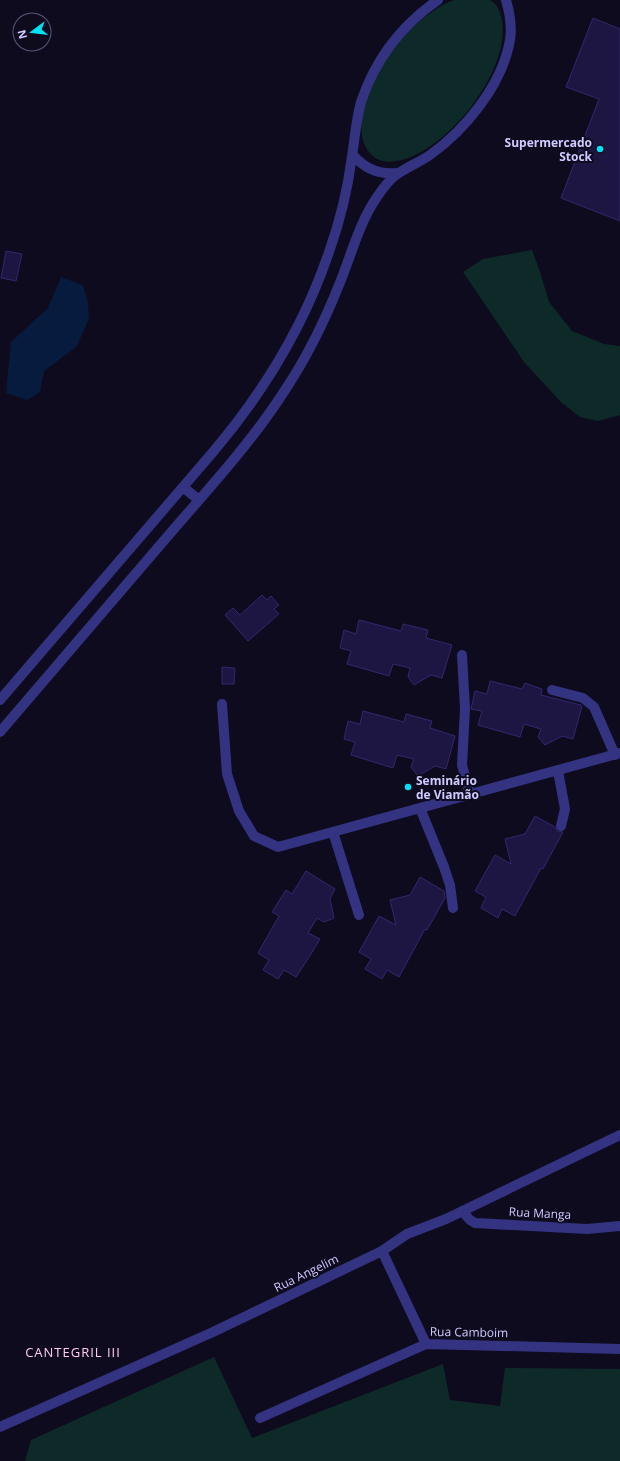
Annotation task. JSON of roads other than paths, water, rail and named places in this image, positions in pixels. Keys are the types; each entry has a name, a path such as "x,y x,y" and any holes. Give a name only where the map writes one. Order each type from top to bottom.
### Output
{"street":[{"path":"0,700 234,427 271,374 297,328 311,299 330,252 341,211 361,103 374,71 400,33 425,3 438,0"},
{"path":"0,732 250,440 289,385 306,356 327,314 366,216 375,199 397,174 414,165 446,142 460,129 482,102 498,74 510,45 510,18 506,0"},
{"path":"352,155 370,169 384,173 397,174"},
{"path":"183,487 199,500"},
{"path":"462,655 465,709 462,765 470,794"},
{"path":"222,704 227,774 239,811 254,836 278,847 617,754 594,707 582,698 552,690"},
{"path":"558,770 565,809 561,826"},
{"path":"420,808 450,885 452,908"},
{"path":"333,832 359,915"},
{"name":"Rua Angelim","path":"0,1427 213,1332 382,1251 407,1234 446,1219 620,1135"},
{"name":"Rua Manga","path":"462,1211 475,1223 587,1229 620,1226"},
{"path":"382,1251 426,1344"},
{"name":"Rua Camboim","path":"260,1418 426,1344 620,1349"}],"water":[{"path":"61,277 83,285 88,303 89,318 77,346 44,371 40,392 27,400 6,393 11,342 48,308"}],"place":[{"name":"Supermercado Stock","path":"600,149"},
{"name":"Seminário de Viamão","path":"408,787"}],"district":[{"name":"CANTEGRIL III","path":"73,1352"}]}
